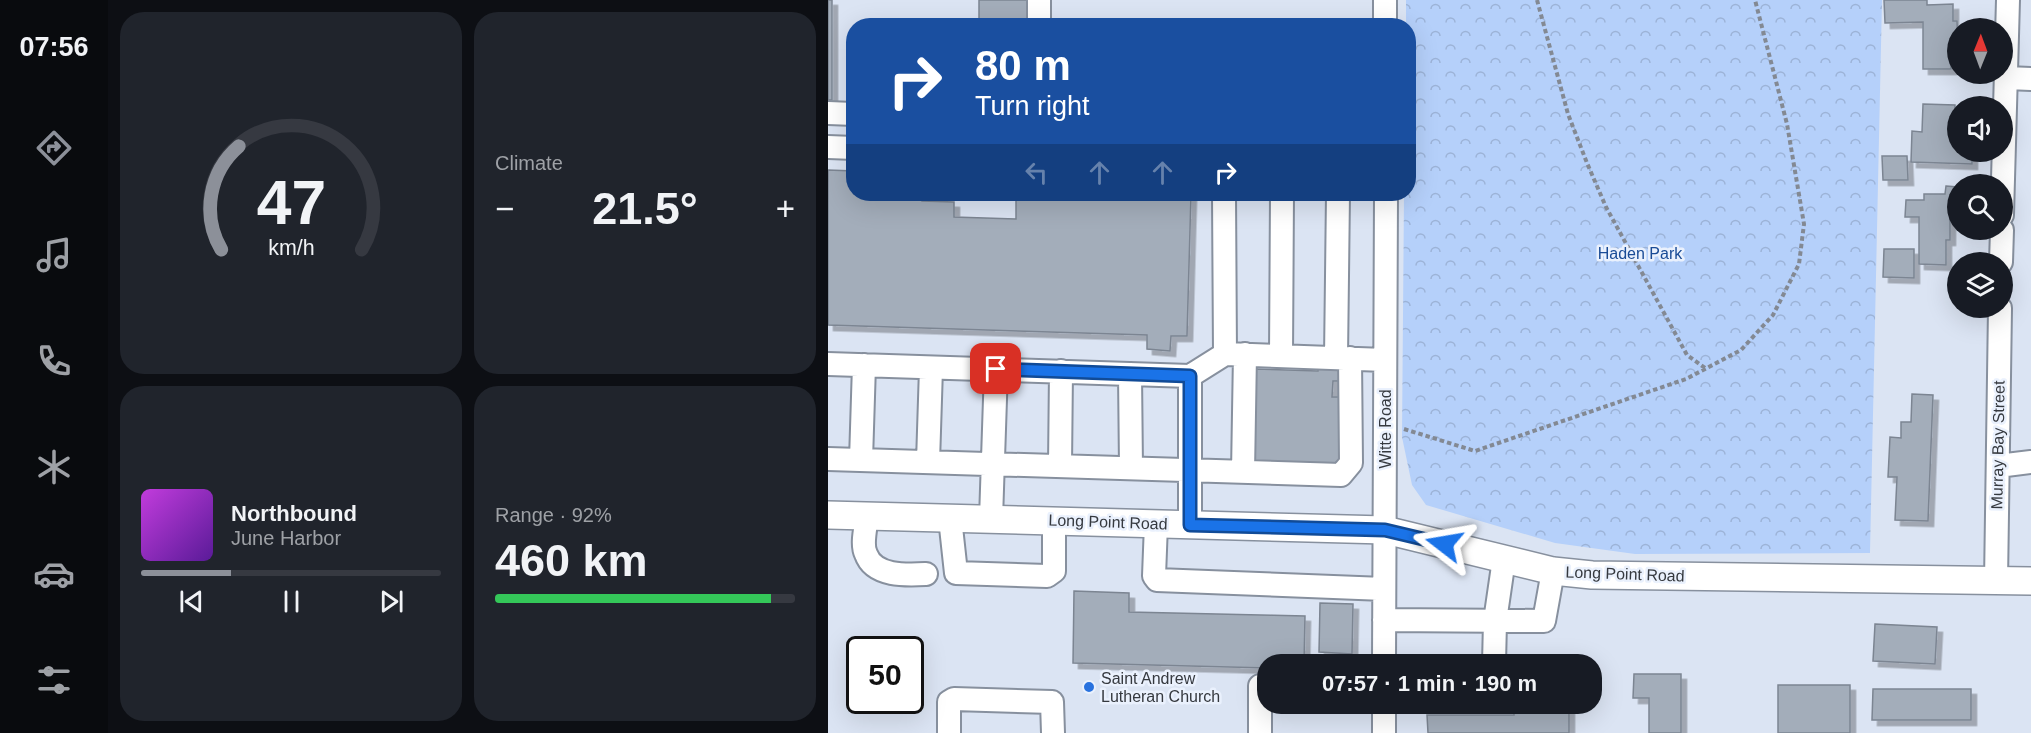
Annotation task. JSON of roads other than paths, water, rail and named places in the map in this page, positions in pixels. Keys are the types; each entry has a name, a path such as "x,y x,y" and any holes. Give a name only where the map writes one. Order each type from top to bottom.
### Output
{"main road":[{"name":"Long Point Road","path":"828,515 1385,530 1553,571 1603,575 2031,582"}],"street":[{"path":"1039,0 1039,18"},
{"path":"1385,0 1385,18"},
{"path":"2008,0 2008,18"},
{"path":"2013,78 2031,79"},
{"path":"2003,174 2007,84"},
{"path":"828,113 846,114"},
{"path":"828,147 846,148"},
{"path":"1224,201 1244,472"},
{"path":"1281,356 1282,201"},
{"path":"828,459 1341,475 1351,463 1343,358 1338,201"},
{"name":"Witte Road","path":"1384,654 1386,201"},
{"name":"Murray Bay Street","path":"1996,582 2000,318"},
{"path":"828,364 1190,376 1235,354 1385,360"},
{"path":"861,460 864,365"},
{"path":"928,462 931,368"},
{"path":"991,519 996,369"},
{"path":"1060,371 1060,466"},
{"path":"1130,374 1131,468"},
{"path":"1190,376 1190,525"},
{"path":"1998,466 2031,462"},
{"path":"867,516 864,546 870,561 881,570 894,574 926,574"},
{"path":"950,518 956,573 1035,576 1047,576 1054,571 1054,521"},
{"path":"1156,524 1154,576 1157,580 1384,589"},
{"path":"1494,654 1495,621 1504,559"},
{"path":"1384,620 1544,621 1553,571"},
{"path":"949,733 950,702 954,699 1052,702 1053,733"},
{"path":"1260,714 1260,733"},
{"path":"1384,714 1384,733"}],"place":[{"name":"Saint Andrew Lutheran Church","path":"1089,687"}],"park label":[{"name":"Haden Park","path":"1640,253"}]}
